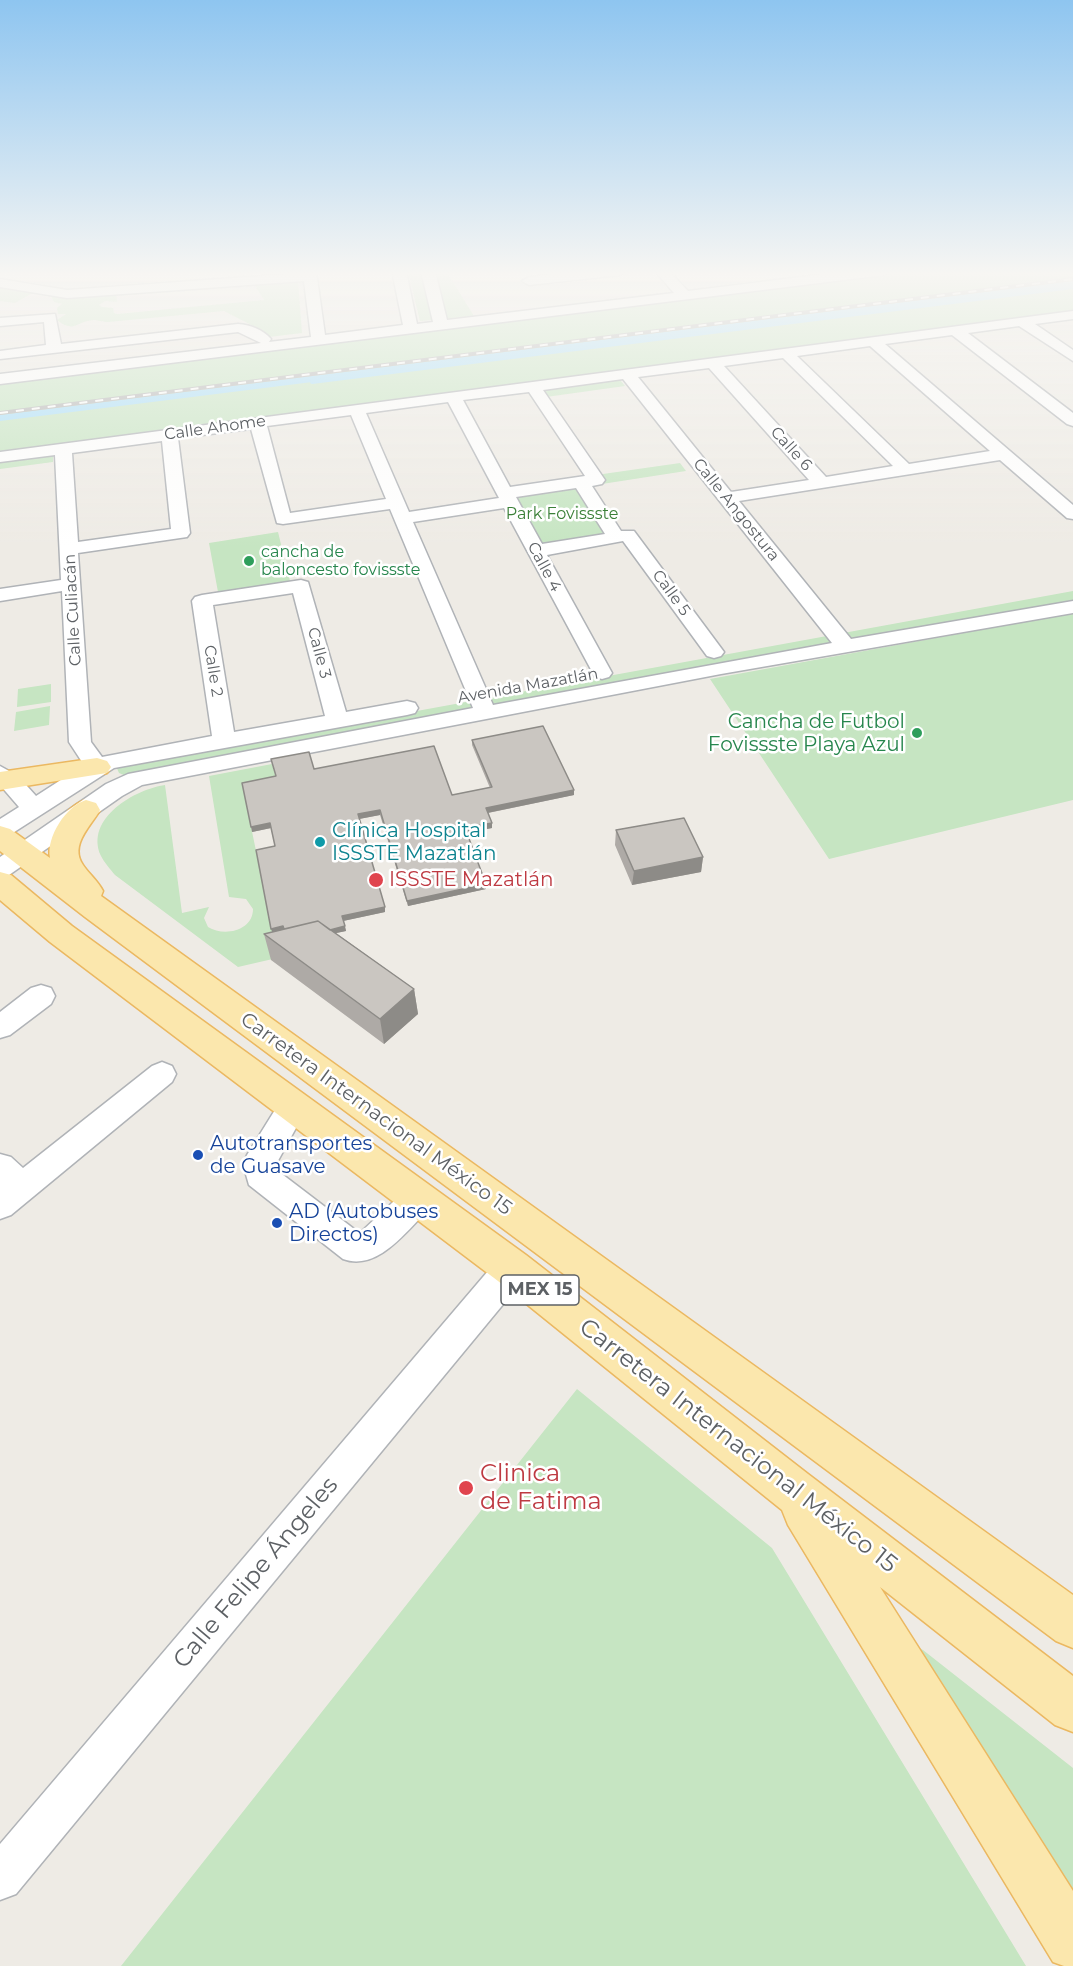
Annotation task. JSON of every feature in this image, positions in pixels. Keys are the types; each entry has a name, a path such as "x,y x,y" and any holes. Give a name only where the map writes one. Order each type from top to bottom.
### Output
{"main road":[{"path":"3,778 97,767"},
{"path":"86,810 69,831 63,858 69,871 88,890 96,909"},
{"name":"Carretera Internacional México 15","path":"5,854 96,909 1073,1624"},
{"name":"Carretera Internacional México 15","path":"5,854 62,934 512,1268 792,1490 1073,1707"},
{"path":"792,1490 1073,1942"}],"street":[{"path":"0,378 128,363"},
{"name":"Calle Ahome","path":"0,457 713,363"},
{"name":"Calle 6","path":"713,363 821,482"},
{"path":"796,363 905,470"},
{"path":"897,363 1073,514"},
{"path":"1001,363 1066,409 1073,421"},
{"name":"Calle Angostura","path":"627,374 839,638"},
{"path":"258,423 283,519 400,511 507,498 589,481 533,386"},
{"name":"Calle 4","path":"453,397 602,673"},
{"path":"357,410 481,704"},
{"path":"69,549 181,533 169,434"},
{"name":"Calle Culiacán","path":"63,448 80,742 97,767"},
{"path":"727,498 1003,454"},
{"name":"Calle 5","path":"589,481 622,536 714,652"},
{"path":"536,551 622,536"},
{"path":"0,595 72,584"},
{"name":"Calle 3","path":"202,601 301,586 337,720"},
{"name":"Avenida Mazatlán","path":"5,854 86,810 114,790 136,779 481,704 839,638 1073,588"},
{"name":"Calle 2","path":"202,601 225,741"},
{"name":"Avenida Mazatlán","path":"5,854 33,808 97,767 109,762 337,720 481,704 602,673 714,652 1073,607"},
{"path":"3,778 33,808"},
{"path":"0,1027 41,996"},
{"path":"0,1167 11,1196 162,1074"},
{"path":"293,1106 258,1164 260,1175 354,1248 371,1244 419,1198"},
{"name":"Calle Felipe Ángeles","path":"0,1878 512,1268"}],"green space":[{"path":"143,363 703,363 0,451 0,380"},
{"path":"617,376 625,386 546,397 539,386"},
{"path":"53,451 53,462 0,469 0,458"},
{"path":"680,463 686,471 602,484 596,475"},
{"name":"Park Fovissste","path":"579,482 613,536 543,547 513,493"},
{"path":"278,532 290,581 218,592 209,543"},
{"path":"1073,591 1073,603 131,778 119,773 116,766"},
{"name":"Cancha de Futbol Fovissste Playa Azul","path":"1073,613 1073,800 829,859 710,679"},
{"path":"51,684 51,702 17,707 18,689"},
{"path":"50,706 49,725 14,731 16,712"},
{"path":"272,764 277,781 243,788 273,933 290,955 238,967 115,875 101,856 98,842 100,829 106,818 128,799 140,792 165,785 182,913 209,907 204,918 208,927 222,932 236,930 248,922 253,909 246,899 229,897 209,776"},
{"path":"577,1389 772,1548 1026,1966 121,1966"},
{"path":"904,1641 923,1650 1073,1768 1073,1926"}],"water":[{"path":"418,363 466,363 0,421 0,415"}],"building":[{"name":"Clínica Hospital ISSSTE Mazatlán","path":"543,726 574,790 486,808 492,823 465,828 486,884 407,901 380,810 358,814 385,907 342,916 345,926 330,930 318,921 284,929 283,926 271,929 256,850 275,846 270,823 251,827 242,783 276,776 271,759 309,752 314,769 434,746 452,795 492,787 472,740"},
{"path":"684,818 703,857 634,871 616,830"},
{"path":"318,921 414,989 380,1019 264,934"}],"waterway":[{"path":"312,382 466,363"}],"railway":[{"path":"0,413 402,363"}],"place":[{"name":"cancha de baloncesto fovissste","path":"249,561"},
{"name":"Cancha de Futbol Fovissste Playa Azul","path":"917,733"},
{"name":"Clínica Hospital ISSSTE Mazatlán","path":"320,842"},
{"name":"ISSSTE Mazatlán","path":"376,880"},
{"name":"Autotransportes de Guasave","path":"198,1155"},
{"name":"AD (Autobuses Directos)","path":"277,1223"},
{"name":"Clinica de Fatima","path":"466,1488"}]}
